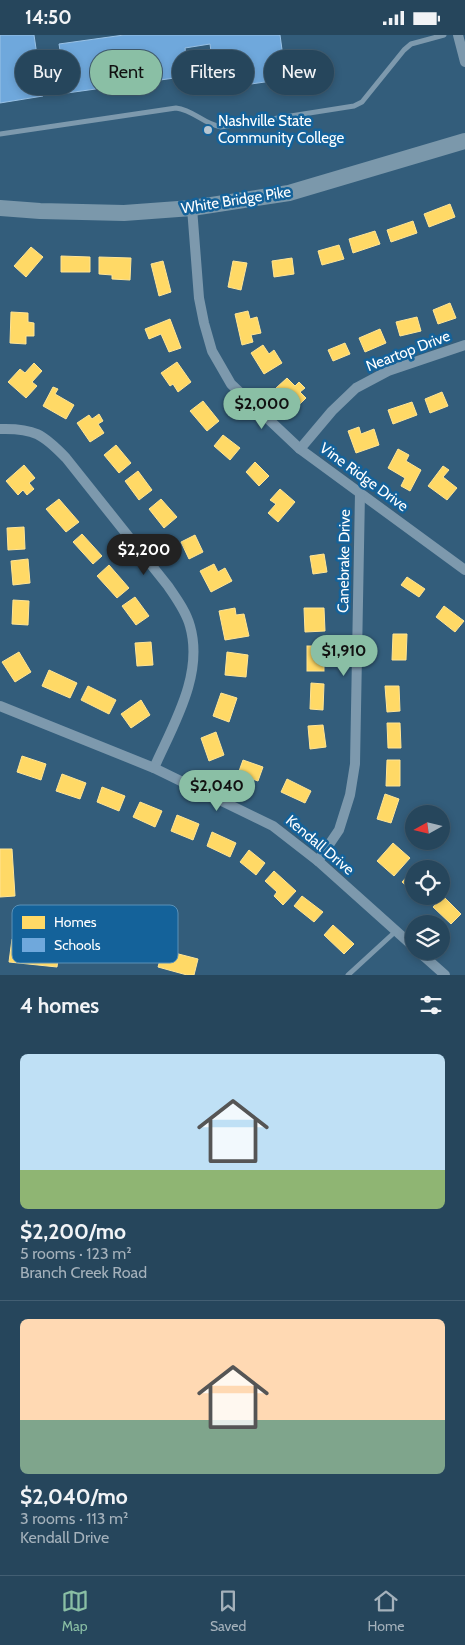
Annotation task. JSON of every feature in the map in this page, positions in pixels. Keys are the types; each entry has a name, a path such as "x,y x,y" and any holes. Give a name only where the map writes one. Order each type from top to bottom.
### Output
{"main road":[{"name":"White Bridge Pike","path":"0,208 124,213 192,209 289,193 465,141"}],"street":[{"path":"458,35 465,62"},
{"name":"Vine Ridge Drive","path":"192,209 199,297 212,351 231,384 300,449 465,570"},
{"name":"Neartop Drive","path":"300,449 332,411 356,388 388,371 465,345"},
{"path":"0,429 31,430 51,442 150,563 182,607 193,639 193,670 185,697 154,768"},
{"name":"Canebrake Drive","path":"318,861 339,830 350,795 355,764 360,493"},
{"name":"Kendall Drive","path":"0,706 154,768 273,826 318,861 405,939"},
{"path":"428,960 445,975"}],"lane":[{"path":"0,134 176,108 186,109 210,125 221,127 354,106 362,102 404,49 412,44 444,35"},
{"path":"348,975 396,931"}],"building: Homes":[{"path":"450,204 455,217 429,227 424,214"},
{"path":"413,221 417,233 391,242 387,230"},
{"path":"375,231 380,244 353,253 349,239"},
{"path":"339,245 344,259 322,265 318,251"},
{"path":"31,247 43,257 26,277 14,266"},
{"path":"61,256 90,257 90,272 61,272"},
{"path":"99,257 131,258 130,280 112,279 112,275 99,274"},
{"path":"292,258 294,274 274,277 272,261"},
{"path":"163,261 171,292 159,296 151,264"},
{"path":"233,261 247,263 241,290 228,287"},
{"path":"450,303 456,318 438,324 433,310"},
{"path":"248,311 250,319 257,317 261,333 251,335 253,342 242,345 235,314"},
{"path":"11,312 28,313 28,322 34,323 34,336 26,336 26,344 10,343"},
{"path":"417,317 421,331 400,336 396,322"},
{"path":"170,319 181,348 169,352 161,334 149,339 145,329"},
{"path":"380,329 386,343 365,352 359,338"},
{"path":"345,343 350,354 333,361 328,350"},
{"path":"263,345 269,354 274,350 282,363 264,374 251,353"},
{"path":"177,362 191,382 178,392 173,384 170,386 161,373"},
{"path":"34,363 42,371 32,382 37,386 26,398 8,382 20,369 25,373"},
{"path":"287,378 295,386 299,382 305,388 300,392 306,398 296,408 276,388"},
{"path":"53,387 58,389 55,394 74,405 66,419 43,406"},
{"path":"442,392 448,406 430,413 425,399"},
{"path":"203,401 219,421 207,431 190,411"},
{"path":"412,402 417,415 393,424 388,410"},
{"path":"99,414 103,421 98,424 104,433 90,442 77,423 89,415 92,419"},
{"path":"359,427 361,434 374,429 379,445 356,453 348,431"},
{"path":"223,435 240,448 230,460 214,446"},
{"path":"116,445 131,463 119,473 104,455"},
{"path":"398,449 409,455 406,461 421,470 410,491 401,486 405,478 388,468"},
{"path":"255,462 269,476 259,486 246,472"},
{"path":"24,465 35,478 29,483 34,489 27,495 23,490 18,495 6,481"},
{"path":"443,466 449,470 443,477 457,488 447,500 428,486"},
{"path":"138,471 152,490 139,500 125,481"},
{"path":"280,489 295,502 278,522 268,513 276,504 270,500"},
{"path":"59,499 79,522 66,532 46,509"},
{"path":"161,499 177,517 164,528 149,509"},
{"path":"24,527 25,549 8,550 7,528"},
{"path":"82,534 102,556 93,564 73,542"},
{"path":"195,535 203,552 189,559 181,542"},
{"path":"324,554 327,572 313,574 310,556"},
{"path":"28,559 30,583 13,585 11,561"},
{"path":"214,564 218,572 225,568 232,581 211,592 200,571"},
{"path":"109,565 129,588 117,598 97,576"},
{"path":"407,577 425,589 419,597 401,585"},
{"path":"135,597 149,616 136,625 122,606"},
{"path":"13,600 29,601 28,625 12,624"},
{"path":"444,606 464,621 455,632 436,617"},
{"path":"235,608 236,615 244,614 249,636 225,640 219,611"},
{"path":"304,608 324,608 325,631 305,632"},
{"path":"393,634 407,634 406,660 392,660"},
{"path":"151,642 153,665 137,666 135,643"},
{"path":"307,646 324,646 324,671 307,671"},
{"path":"19,652 31,672 15,682 2,662"},
{"path":"227,652 248,655 246,677 225,675"},
{"path":"49,670 77,683 70,698 42,686"},
{"path":"311,683 324,684 323,710 310,709"},
{"path":"88,686 116,700 109,714 81,700"},
{"path":"385,686 399,686 400,711 387,712"},
{"path":"221,693 237,698 229,722 213,716"},
{"path":"141,700 150,715 131,728 121,714"},
{"path":"387,723 400,723 401,748 388,748"},
{"path":"323,725 326,747 310,749 308,726"},
{"path":"216,732 224,755 209,761 201,738"},
{"path":"22,756 46,764 41,780 17,772"},
{"path":"243,760 263,767 258,781 238,774"},
{"path":"387,760 400,760 400,786 386,786"},
{"path":"62,774 86,783 80,799 56,791"},
{"path":"287,779 311,791 305,803 281,792"},
{"path":"102,787 125,796 119,811 97,802"},
{"path":"385,794 399,799 391,823 377,819"},
{"path":"140,802 162,811 155,827 133,817"},
{"path":"177,815 199,824 193,840 171,831"},
{"path":"212,832 236,843 230,857 207,846"},
{"path":"393,843 410,858 405,860 405,864 394,876 377,861"},
{"path":"0,849 12,849 15,896 0,897"},
{"path":"249,850 265,863 256,875 240,862"},
{"path":"274,871 296,891 283,905 274,896 277,892 265,881"},
{"path":"302,896 323,912 314,922 294,906"},
{"path":"450,903 461,914 451,924 450,915 441,915 433,907 435,905 450,905"},
{"path":"333,925 354,944 344,954 324,935"},
{"path":"12,939 12,962 9,962"},
{"path":"178,954 198,959 194,975 187,975 158,967 159,963 178,963"},
{"path":"19,963 58,963 57,967"}],"building: Schools":[{"path":"0,35 34,35 36,50 15,50 15,95 43,96 0,103"},
{"path":"124,35 280,35 282,50 264,50 264,82 254,84 254,50 211,50 210,44 185,48 185,50 172,50 172,78 162,80 162,50 90,50 90,90 80,91 80,50 60,50 59,44"}],"place":[{"name":"Nashville State Community College","path":"208,130"}]}
